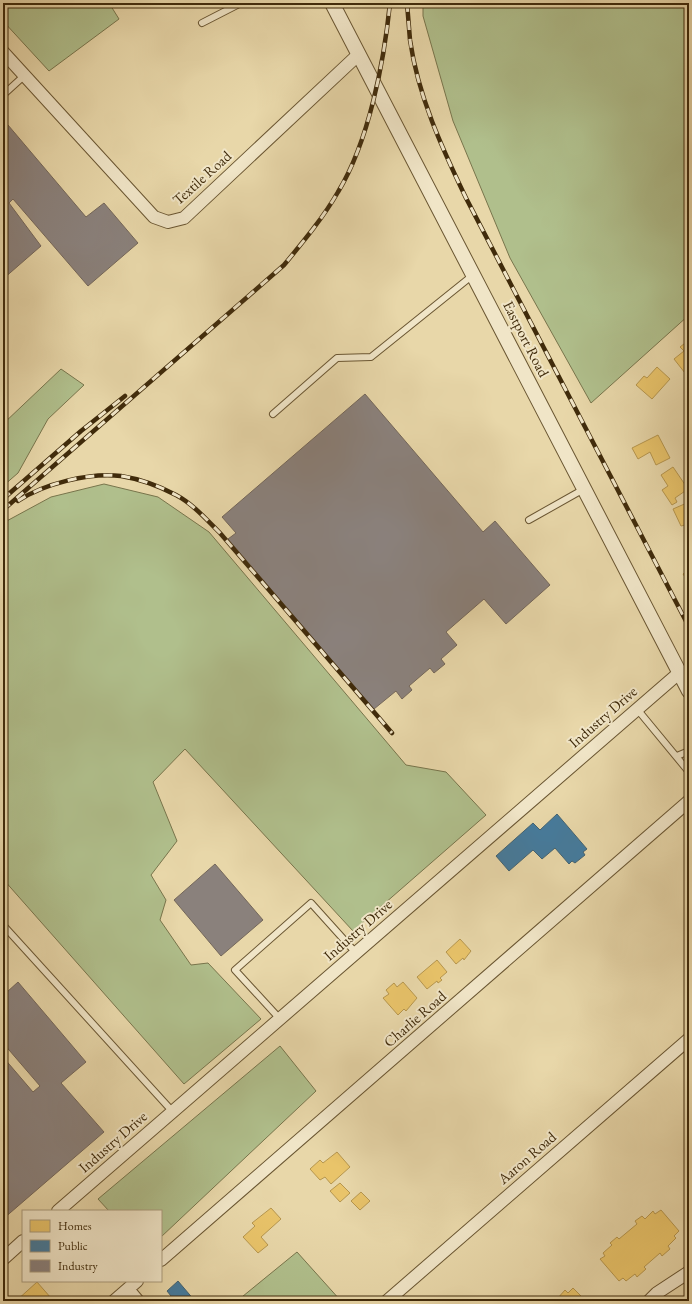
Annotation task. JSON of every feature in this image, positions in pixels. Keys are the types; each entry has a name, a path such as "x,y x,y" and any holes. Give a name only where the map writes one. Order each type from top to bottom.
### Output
{"street":[{"name":"Eastport Road","path":"332,3 689,691"},
{"name":"Textile Road","path":"3,52 154,217 168,222 184,218 358,54"},
{"name":"Industry Drive","path":"59,1210 679,673"},
{"name":"Charlie Road","path":"162,1259 689,801"},
{"name":"Aaron Road","path":"387,1301 689,1039"},
{"path":"3,1259 22,1243"},
{"path":"649,1301 657,1292 689,1272"},
{"path":"114,1301 132,1285 138,1301"}],"lane":[{"path":"202,23 241,3"},
{"path":"3,95 25,75"},
{"path":"273,414 337,358 371,357 473,274"},
{"path":"530,520 584,489"},
{"path":"637,709 689,772"},
{"path":"677,756 689,751"},
{"path":"280,1019 235,970 311,903 356,953"},
{"path":"3,925 173,1112"}],"green space":[{"path":"3,3 35,3 37,5 45,3 109,3 119,19 49,71 3,21"},
{"path":"423,3 689,3 689,315 591,403 510,258 453,121 423,16"},
{"path":"61,369 84,385 48,419 18,473 3,486 3,424"},
{"path":"104,484 158,497 209,532 406,765 446,772 486,815 353,931 185,749 153,782 177,841 151,875 166,900 160,920 191,965 208,963 261,1019 184,1084 3,879 3,523 51,497"},
{"path":"280,1046 316,1091 162,1236 162,1210 108,1210 98,1199"},
{"path":"297,1252 341,1301 237,1301"}],"building: Homes":[{"path":"689,340 689,370 685,373 674,359 684,351 680,347"},
{"path":"657,367 670,379 652,399 636,385 644,376 647,378"},
{"path":"658,435 670,458 656,465 650,452 638,459 632,448"},
{"path":"673,467 688,489 675,498 677,502 672,505 662,490 668,486 661,475"},
{"path":"689,502 689,524 681,526 673,509"},
{"path":"689,570 689,579 687,580 683,574"},
{"path":"460,939 471,951 464,960 463,958 456,964 446,952"},
{"path":"437,960 447,972 440,978 442,980 438,983 437,981 427,989 417,977"},
{"path":"403,982 417,998 406,1011 404,1009 398,1015 383,998 389,994 386,990 394,983 397,987"},
{"path":"337,1152 350,1167 331,1184 325,1177 320,1180 310,1169 320,1160 323,1163"},
{"path":"340,1183 350,1193 340,1202 330,1191"},
{"path":"361,1192 370,1201 360,1210 351,1201"},
{"path":"271,1208 281,1219 261,1237 268,1245 258,1253 243,1237 255,1226 252,1223"},
{"path":"661,1210 679,1231 674,1236 676,1238 668,1246 670,1249 662,1256 660,1253 644,1267 646,1269 637,1277 635,1274 626,1281 623,1278 619,1281 600,1259 605,1256 603,1253 612,1245 610,1243 617,1237 619,1239 637,1224 635,1221 642,1216 645,1219 653,1211 655,1214"},
{"path":"37,1282 51,1298 47,1301 16,1301"},
{"path":"573,1288 586,1301 551,1301 555,1297 557,1299 565,1290 568,1293"}],"building: Public":[{"path":"557,814 587,849 583,852 585,855 575,863 572,861 569,864 555,848 542,859 533,850 509,871 496,856 533,823 540,830"},
{"path":"178,1281 195,1301 175,1301 167,1291"}],"building: Industry":[{"path":"8,125 86,217 104,203 138,243 88,286 13,199 9,203 41,246 3,279 3,130"},
{"path":"365,394 483,532 495,521 550,585 506,624 484,599 446,632 457,645 441,659 445,664 434,673 430,668 409,686 412,690 402,699 396,691 374,709 228,539 236,533 222,517"},
{"path":"215,864 263,920 221,956 174,900"},
{"path":"18,982 86,1062 61,1083 104,1132 3,1219 3,1057 33,1092 40,1086 3,1043 3,987 7,992"}],"railway":[{"path":"3,510 284,265 312,230 338,192 349,172 358,149 379,75 390,3"},
{"path":"407,3 410,40 419,81 432,121 448,160 466,198 689,627"},
{"path":"3,499 81,431 125,396"},
{"path":"18,501 40,489 53,485 81,478 109,475 128,477 142,481 176,495 200,512 220,533 392,733"}]}
